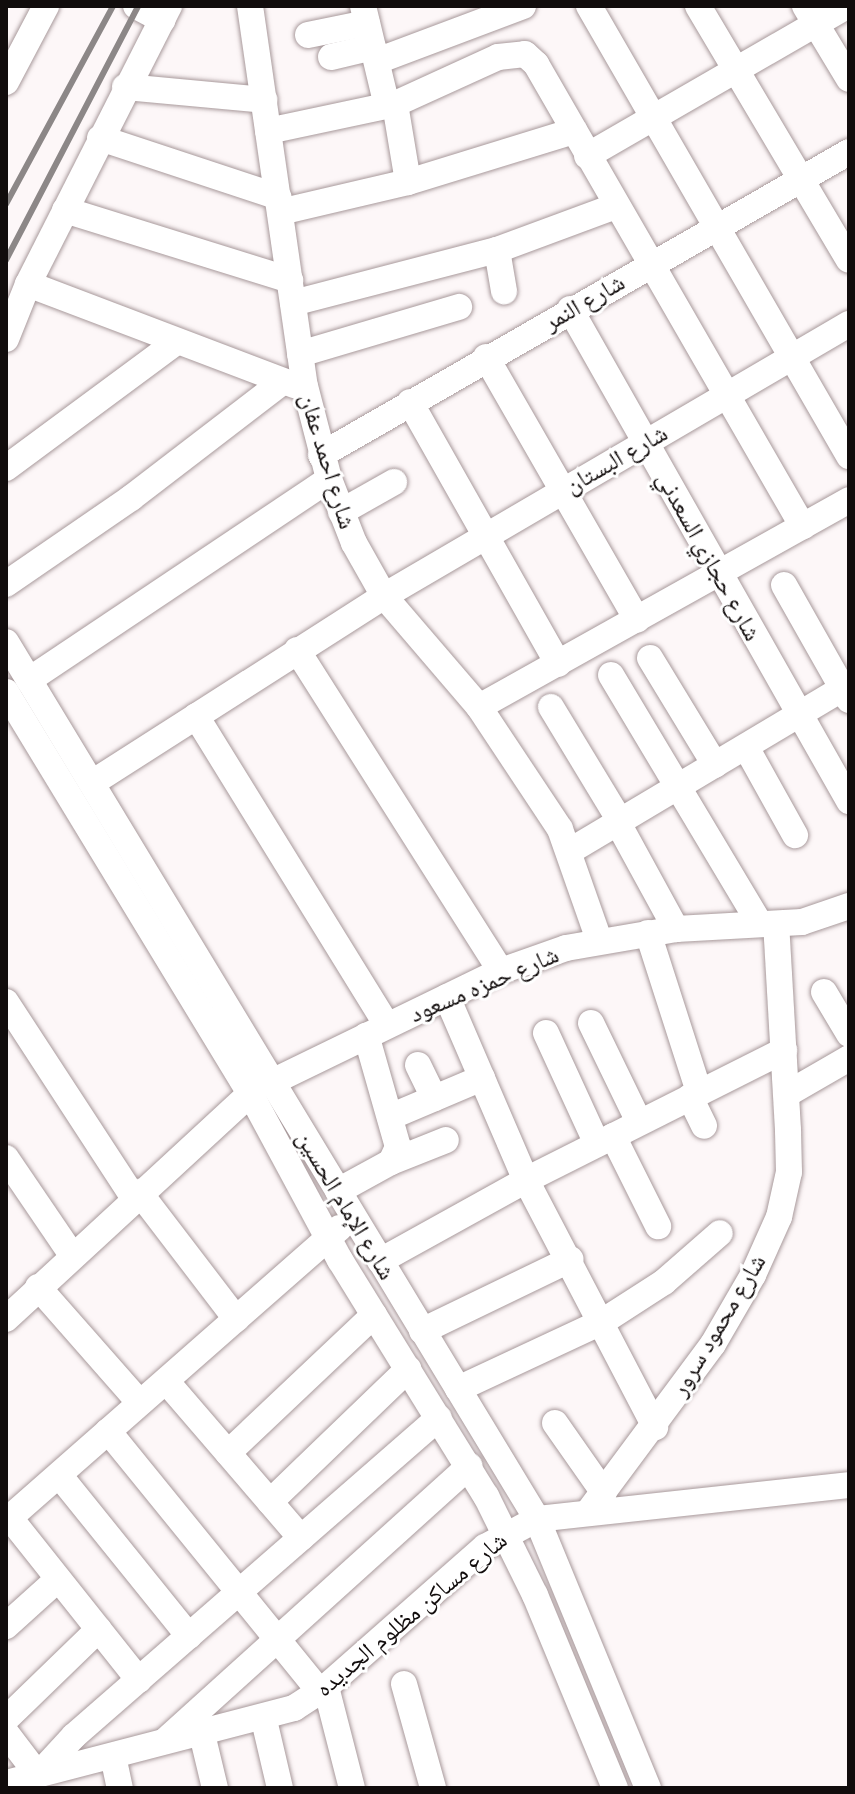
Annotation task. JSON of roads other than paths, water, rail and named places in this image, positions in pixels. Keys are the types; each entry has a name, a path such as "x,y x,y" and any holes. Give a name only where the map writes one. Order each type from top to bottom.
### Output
{"street":[{"path":"6,82 46,6"},
{"path":"6,339 28,284 165,13 136,6"},
{"name":"شارع احمد عفان","path":"250,6 300,354 293,384 341,512 384,596 479,707 537,791 570,851 599,940"},
{"path":"308,35 370,34 523,6"},
{"path":"589,6 849,456"},
{"path":"698,6 849,260"},
{"path":"587,156 734,71 810,15 847,6"},
{"path":"810,15 849,79"},
{"path":"331,57 370,34"},
{"path":"370,34 391,105 408,182"},
{"path":"268,131 391,105 512,53 536,64 803,527"},
{"path":"125,87 264,100"},
{"path":"100,138 279,205 408,182 574,131"},
{"name":"شارع النمر","path":"18,686 325,467 410,402 849,152"},
{"path":"65,210 291,291 497,250 616,206"},
{"path":"497,250 504,291"},
{"path":"28,284 293,384"},
{"path":"300,354 459,307"},
{"name":"شارع حجازي السعدني","path":"570,309 717,574 849,801"},
{"name":"شارع البستان","path":"92,783 384,596 849,324"},
{"path":"6,468 176,342"},
{"path":"486,357 637,620"},
{"path":"6,584 293,384"},
{"path":"410,402 558,664"},
{"path":"341,512 394,482"},
{"path":"479,707 849,500"},
{"path":"570,851 799,715 847,692 784,585"},
{"name":"شارع الإمام الحسين","path":"6,642 18,686 264,1084 338,1191 537,1519 648,1788"},
{"path":"297,650 501,971"},
{"path":"650,658 715,765"},
{"path":"611,675 678,787 768,924"},
{"name":"شارع الإمام الحسين","path":"18,686 92,783 264,1084 327,1239 469,1466 506,1533 615,1788"},
{"path":"551,707 619,822 676,929"},
{"path":"196,716 376,1030 398,1147 391,1162"},
{"path":"746,747 795,835"},
{"name":"شارع حمزه مسعود","path":"17,1300 264,1084 376,1030 501,971 599,940 676,929 768,924 825,917 849,906"},
{"name":"شارع محمود سرور","path":"596,1502 655,1427 713,1344 753,1275 779,1217 789,1172 787,1094 768,924"},
{"path":"648,933 704,1126"},
{"path":"824,992 849,1034"},
{"path":"447,997 526,1180 571,1259 655,1427"},
{"path":"10,1017 136,1194 236,1319"},
{"path":"591,1023 639,1122"},
{"path":"546,1033 605,1140 658,1226"},
{"path":"380,1261 526,1180 784,1050"},
{"path":"787,1094 847,1062"},
{"path":"418,1065 434,1098"},
{"path":"390,1117 482,1078"},
{"path":"338,1191 391,1162 446,1140"},
{"path":"6,1158 72,1255"},
{"path":"139,1680 9,1514 59,1475 353,1216"},
{"path":"458,1389 602,1322 664,1282 720,1233"},
{"path":"422,1331 571,1259"},
{"path":"17,1300 140,1403"},
{"path":"228,1453 374,1315"},
{"path":"270,1502 408,1369"},
{"path":"166,1381 301,1538"},
{"path":"6,1733 48,1778 139,1680 439,1418"},
{"path":"555,1423 596,1502"},
{"path":"108,1431 277,1639 323,1690 352,1788"},
{"path":"164,1742 469,1466"},
{"path":"59,1475 189,1636"},
{"name":"شارع مساكن مظلوم الجديده","path":"6,1783 48,1778 164,1742 264,1720 323,1690 506,1533 537,1519 596,1502 849,1485"},
{"path":"6,1626 58,1579"},
{"path":"6,1719 99,1629"},
{"path":"404,1684 433,1788"},
{"path":"264,1720 280,1788"},
{"path":"202,1734 215,1788"},
{"path":"113,1756 120,1788"}],"railway":[{"path":"6,204 113,6"},
{"path":"6,260 138,6"}]}
